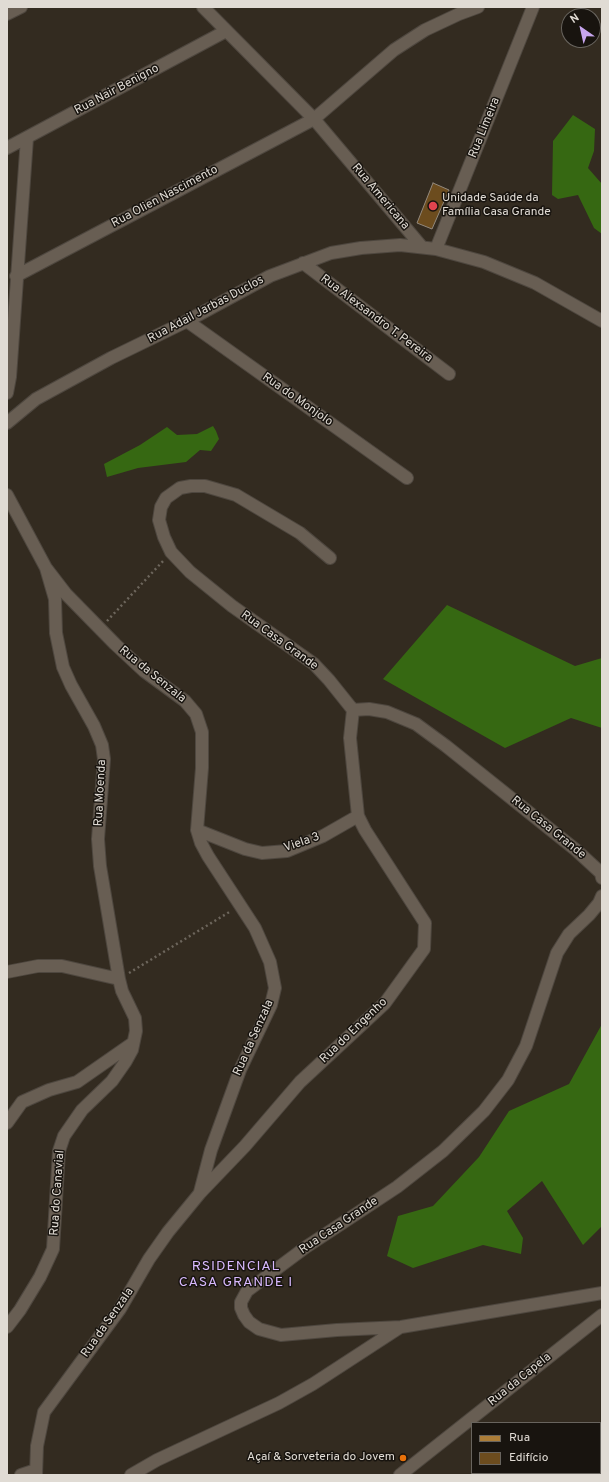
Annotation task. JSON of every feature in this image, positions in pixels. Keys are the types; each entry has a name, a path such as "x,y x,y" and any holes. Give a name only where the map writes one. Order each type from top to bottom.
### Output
{"main road":[{"path":"556,1475 566,1474"}],"street":[{"path":"7,14 21,7"},
{"name":"Rua Americana","path":"203,7 314,119 422,247"},
{"name":"Rua Olien Nascimento","path":"16,276 314,119 394,50 425,30 478,7"},
{"name":"Rua Limeira","path":"436,249 533,7"},
{"name":"Rua Nair Benigno","path":"7,148 226,31"},
{"path":"7,393 10,377 27,138"},
{"name":"Rua Adail Jarbas Duclos","path":"7,423 36,399 60,385 187,321 270,276 331,253 361,248 400,245 422,247"},
{"path":"422,247 436,249 484,262 535,283 602,321"},
{"name":"Rua Alexsandro T. Pereira","path":"303,263 449,374"},
{"name":"Rua do Monjolo","path":"187,321 407,478"},
{"name":"Rua Casa Grande","path":"330,558 300,533 236,495 205,486 191,486 180,488 166,498 161,507 159,520 164,537 171,552 208,588 314,664 353,710 370,709 387,712 416,724 446,746 576,850 601,873 602,878"},
{"name":"Rua da Senzala","path":"7,496 46,568 66,594 144,671 185,701 196,714 202,732 202,768 197,830 201,843 208,856 239,906 255,928 270,962 275,988 271,1005 240,1070 211,1150 200,1193 168,1232 149,1259 120,1309 44,1412 37,1446 36,1472"},
{"name":"Rua Moenda","path":"46,568 55,599 56,633 63,667 102,744 104,759 98,839 104,895 118,979"},
{"name":"Rua do Engenho","path":"200,1193 245,1146 300,1082 385,1003 424,949 425,923 365,830 358,816 350,738 353,710"},
{"name":"Viela 3","path":"197,830 245,849 262,852 286,851 323,836 358,816"},
{"name":"Rua Casa Grande","path":"602,896 599,903 568,934 560,946 526,1046 508,1080 484,1111 443,1151 397,1187 306,1247 247,1291 241,1302 241,1308 249,1322 258,1329 281,1335 337,1330 401,1327 602,1293"},
{"path":"7,972 38,966 62,966 118,979"},
{"name":"Rua do Canavial","path":"7,1327 20,1310 40,1277 53,1249 59,1151 64,1136 82,1110 112,1081 126,1061 133,1043 136,1031 135,1018 118,979"},
{"path":"7,1123 22,1102 48,1090 77,1082 133,1043"},
{"name":"Rua da Capela","path":"400,1475 602,1315"},
{"path":"131,1475 157,1460 279,1403 312,1384 401,1327"},
{"path":"21,1475 36,1472"}],"path":[{"path":"100,628 171,552"},
{"path":"118,979 239,906"}],"green space":[{"path":"573,115 595,129 594,151 588,168 602,184 602,234 594,228 578,195 558,199 552,195 553,141"},
{"path":"213,426 219,439 211,451 200,450 186,462 138,468 107,477 104,464 140,445 167,427 177,435 197,434"},
{"path":"447,605 575,666 602,658 602,728 571,718 505,748 383,679"},
{"path":"602,1024 602,1226 583,1245 542,1181 507,1211 523,1238 521,1254 483,1245 413,1268 387,1256 398,1216 433,1206 479,1157 509,1111 569,1084"}],"building":[{"name":"Unidade Saúde da Família Casa Grande","path":"433,183 449,190 432,229 417,223"}],"place":[{"name":"Unidade Saúde da Família Casa Grande","path":"433,206"},
{"name":"Açaí & Sorveteria do Jovem","path":"403,1458"}],"district":[{"name":"RSIDENCIAL CASA GRANDE I","path":"236,1276"}]}
